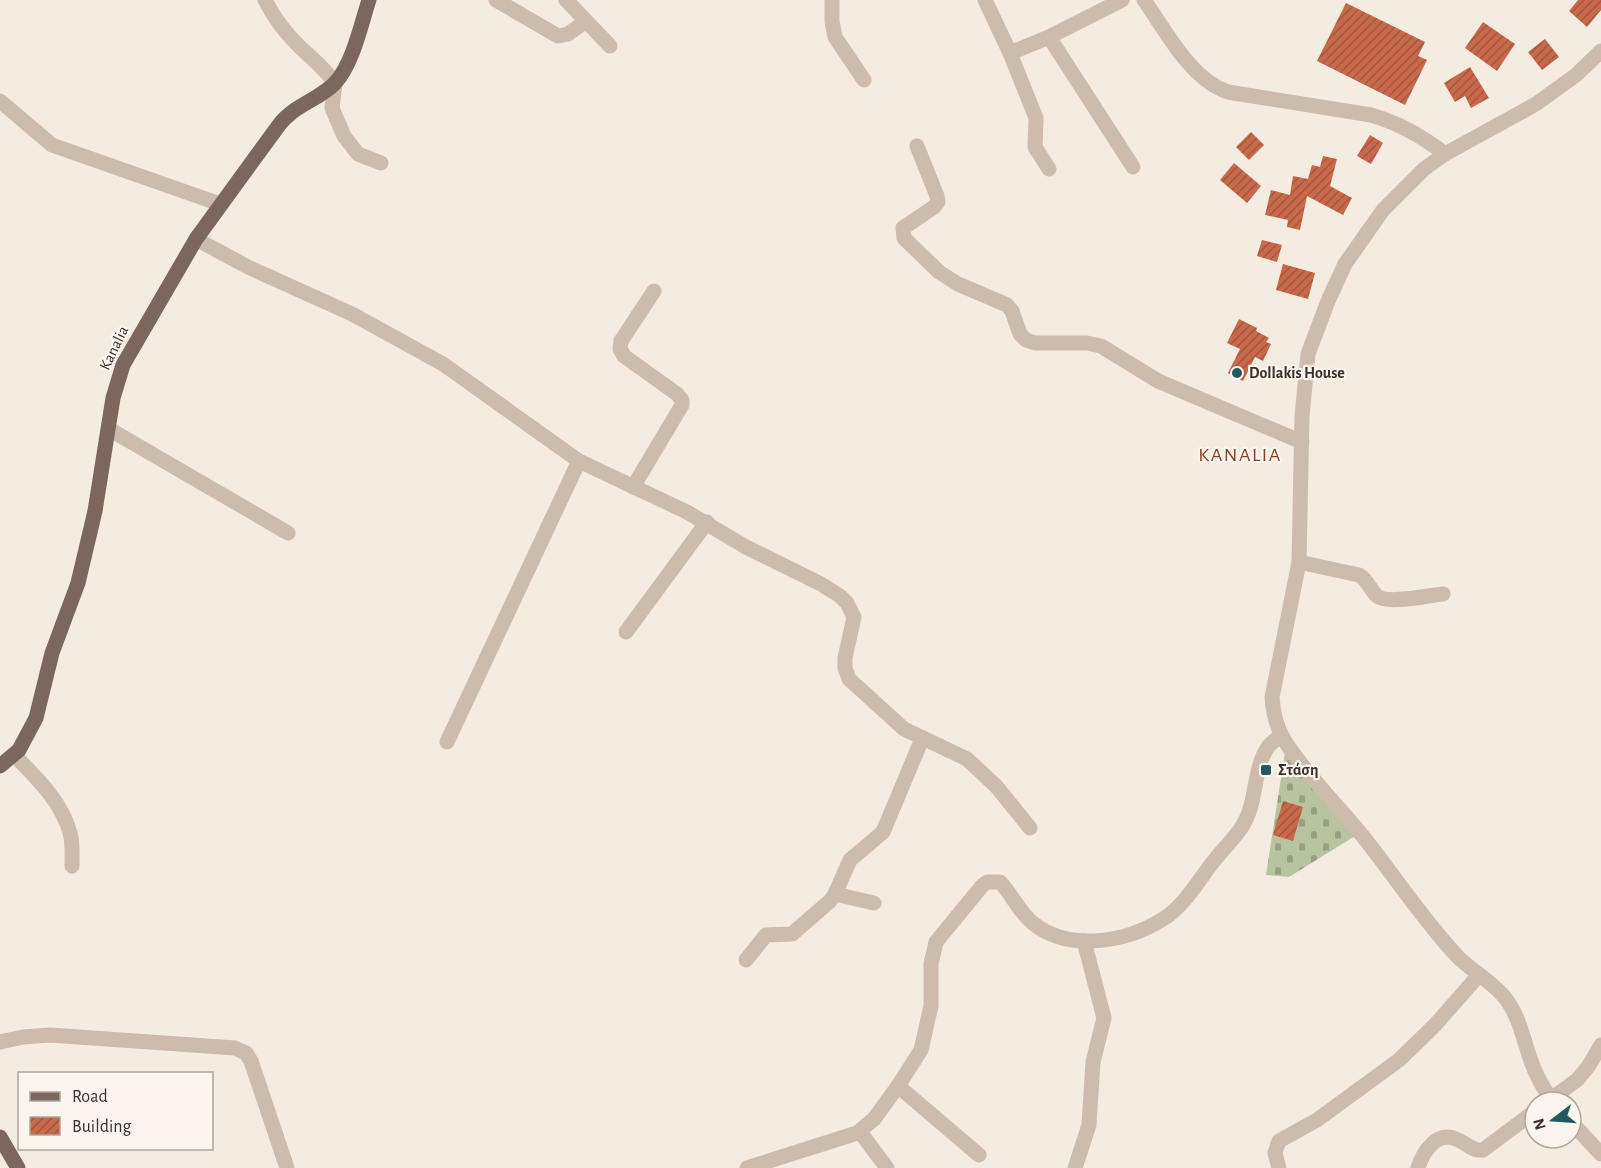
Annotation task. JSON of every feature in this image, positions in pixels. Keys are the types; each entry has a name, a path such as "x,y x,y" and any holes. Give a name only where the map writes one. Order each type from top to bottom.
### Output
{"main road":[{"name":"Kanalia","path":"0,766 14,756 24,743 36,718 52,653 78,583 95,511 113,398 123,365 196,239 287,114 335,83 348,61 369,0"},
{"path":"0,1137 18,1168"}],"street":[{"path":"265,0 276,19 300,48 330,75 335,83 332,108 344,136 358,154 381,163"},
{"path":"496,0 558,36 568,34 586,21"},
{"path":"566,0 610,46"},
{"path":"832,0 835,37 864,80"},
{"path":"985,0 1010,53 1036,118 1035,147 1049,169"},
{"path":"1010,53 1049,37 1122,0"},
{"path":"1143,0 1196,72 1214,87 1250,97 1380,118 1408,128 1445,154"},
{"path":"1049,37 1133,167"},
{"path":"1544,1090 1534,1069 1519,1023 1510,1005 1496,987 1457,956 1417,908 1365,838 1316,781 1281,735 1273,716 1272,697 1299,562 1303,400 1308,354 1345,264 1383,210 1424,169 1445,154 1536,104 1576,75 1601,51"},
{"path":"0,101 52,146 220,204"},
{"path":"916,146 938,202 903,228 904,238 939,272 958,284 1007,305 1023,337 1031,342 1087,343 1101,346 1158,381 1302,442"},
{"path":"196,239 242,264 352,314 443,364 579,461 707,522 746,547 821,584 840,596 847,603 854,617 845,658 849,679 898,725 922,739 967,759 996,786 1030,828"},
{"path":"633,487 682,405 682,400 677,394 624,356 620,349 621,341 654,291"},
{"path":"109,429 288,533"},
{"path":"447,742 579,461"},
{"path":"626,632 707,522"},
{"path":"1299,562 1359,575 1365,579 1376,595 1383,599 1443,594"},
{"path":"747,1168 860,1132 879,1113 916,1060 925,1039 931,1006 931,964 936,942 982,886 987,882 1000,882 1032,923 1061,939 1084,941 1134,933 1164,919 1178,907 1242,827 1251,805 1263,758 1268,747 1281,735"},
{"path":"746,960 766,935 792,934 828,903 835,894 850,860 883,832 922,739"},
{"path":"14,756 40,782 62,812 71,834 72,866"},
{"path":"835,894 874,903"},
{"path":"1075,1168 1089,1125 1093,1062 1104,1017 1084,941"},
{"path":"1279,1168 1275,1153 1279,1141 1317,1120 1399,1060 1435,1025 1479,975"},
{"path":"0,1042 50,1035 239,1049 251,1060 287,1168"},
{"path":"1564,1090 1588,1067 1601,1046"},
{"path":"898,1086 979,1155"},
{"path":"1418,1168 1422,1155 1442,1138 1457,1139 1474,1149 1483,1149 1523,1120"},
{"path":"860,1132 887,1168"},
{"path":"1583,1135 1601,1154"}],"green space":[{"path":"1285,752 1355,836 1289,877 1266,875"}],"building":[{"path":"1578,0 1601,0 1601,10 1587,27 1569,11"},
{"path":"1346,3 1425,42 1418,56 1427,60 1405,105 1317,61"},
{"path":"1483,22 1515,44 1497,71 1465,48"},
{"path":"1545,39 1559,57 1542,70 1528,52"},
{"path":"1470,67 1489,98 1471,108 1465,96 1455,102 1444,83"},
{"path":"1251,132 1264,145 1249,160 1236,147"},
{"path":"1370,135 1383,143 1371,164 1357,156"},
{"path":"1323,156 1337,159 1330,186 1352,198 1343,215 1307,196 1300,230 1287,227 1288,220 1265,215 1271,190 1290,195 1293,176 1308,179 1312,165 1320,167"},
{"path":"1234,163 1261,186 1247,203 1220,180"},
{"path":"1262,240 1282,245 1277,262 1257,256"},
{"path":"1283,264 1315,273 1308,299 1276,290"},
{"path":"1239,319 1257,328 1256,331 1269,338 1266,342 1271,344 1263,361 1255,357 1243,381 1228,373 1240,349 1227,343"},
{"path":"1283,801 1303,807 1293,841 1273,835"}],"place":[{"name":"Dollakis House","path":"1237,373"},
{"name":"Στάση","path":"1266,770"}],"district":[{"name":"KANALIA","path":"1240,455"}]}
